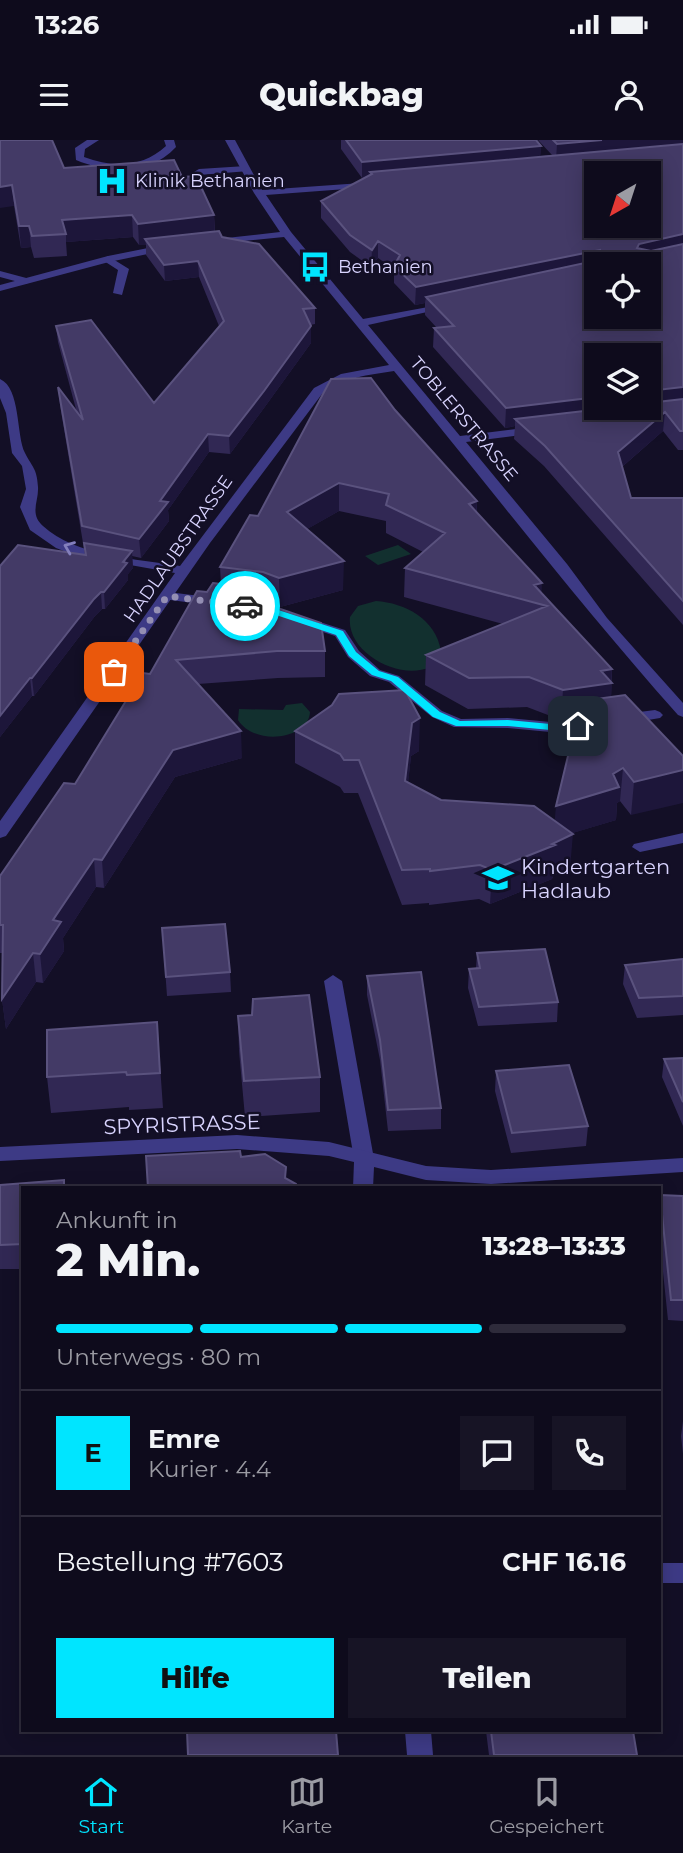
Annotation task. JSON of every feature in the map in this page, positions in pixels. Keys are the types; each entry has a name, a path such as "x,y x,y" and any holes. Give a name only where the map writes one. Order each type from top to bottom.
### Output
{"street":[{"path":"94,140 80,148 79,158 94,165 118,169 147,164 163,156 172,146 169,140"},
{"name":"TOBLERSTRASSE","path":"230,140 259,193 287,234 562,567 602,621 683,712"},
{"path":"199,172 246,169"},
{"path":"259,193 384,183"},
{"path":"211,243 287,234"},
{"path":"2,287 147,249 185,245"},
{"path":"108,259 124,269 118,293"},
{"path":"0,274 26,281"},
{"path":"360,323 463,301"},
{"name":"HADLAUBSTRASSE","path":"0,833 184,571 318,391 327,383 344,376 396,367"},
{"path":"0,383 12,413 18,453 28,465 32,489 27,507 35,527 61,545 79,552 184,571"},
{"path":"456,440 546,428"},
{"path":"167,596 236,605"},
{"path":"288,616 340,633 352,654 375,673 394,679 437,715 459,724 508,723 561,728 655,715"},
{"path":"640,847 683,838"},
{"path":"333,981 364,1159 363,1186"},
{"name":"SPYRISTRASSE","path":"0,1154 237,1142 329,1149 426,1172 491,1177 683,1165"},
{"path":"661,1573 683,1573"},
{"path":"418,1732 420,1755"}],"green space":[{"path":"398,545 411,554 378,565 365,556"},
{"path":"376,601 408,609 433,630 441,651 430,667 404,670 390,667 377,661 357,642 351,630 350,617 358,606"},
{"path":"302,703 310,712 307,721 291,734 256,734 246,729 238,720 239,709 283,710 286,705"}],"building":[{"path":"0,140 52,140 64,168 174,160 182,177 196,176 214,215 138,224 132,215 62,220 66,234 32,236 29,226 19,226 12,185 0,187"},
{"path":"346,140 536,140 541,146 362,162"},
{"path":"553,140 602,140 557,144"},
{"path":"683,144 683,234 639,244 637,248 651,251 683,244 683,387 661,390 661,343 584,343 584,399 506,408 434,328 454,326 426,297 584,263 584,329 661,329 661,252 584,252 416,287 394,266 400,255 378,241 372,250 350,235 321,201 372,174 370,172"},
{"path":"219,231 222,237 259,244 315,308 303,309 311,326 229,436 208,434 160,501 168,502 139,539 82,526 58,387 83,420 56,326 91,320 154,403 224,321 198,261 164,265 145,239"},
{"path":"371,378 395,410 477,501 469,504 542,583 534,585 612,669 601,671 612,683 563,690 529,677 469,678 426,655 547,606 405,568 445,533 386,505 389,494 339,483 287,512 344,561 279,578 263,572 220,567 250,515 258,516 331,379"},
{"path":"683,399 683,431 680,431 665,412 661,415 661,402"},
{"path":"584,411 584,420 656,420 618,452 631,498 683,498 683,601 545,446 515,419"},
{"path":"84,543 132,551 123,562 127,563 104,592 94,599 0,716 0,566 18,545 86,555"},
{"path":"213,583 253,588 234,593 321,623 325,651 277,651 176,660 241,731 173,750 102,860 94,859 53,920 61,922 40,954 33,953 2,999 3,925 0,925 0,876 64,783 75,784 143,673 150,674 197,591 207,592"},
{"path":"405,690 420,718 412,723 405,781 441,800 534,806 573,834 552,844 555,845 492,870 480,865 430,871 402,870 359,760 344,760 340,754 295,731 332,705 339,694"},
{"path":"625,695 683,756 683,770 634,782 623,768 613,774 619,787 556,806 573,735 567,703"},
{"path":"225,924 230,972 166,977 162,928"},
{"path":"545,949 558,1002 479,1007 469,969 480,968 477,953"},
{"path":"683,959 683,996 639,998 625,965"},
{"path":"421,972 441,1108 388,1110 380,1040 367,976"},
{"path":"309,995 320,1077 244,1081 238,1016 252,1015 253,999"},
{"path":"157,1022 160,1073 127,1075 126,1072 47,1077 47,1030"},
{"path":"683,1058 683,1102 664,1059"},
{"path":"569,1065 588,1126 512,1133 496,1071"},
{"path":"240,1151 241,1157 265,1154 286,1167 285,1178 296,1186 148,1186 146,1156"},
{"path":"64,1180 64,1186 21,1186 21,1244 0,1245 0,1185"},
{"path":"661,1195 683,1196 683,1300 671,1300"},
{"path":"187,1732 336,1732 338,1755 188,1755"},
{"path":"491,1732 633,1732 637,1755 494,1755"}],"way so far":[{"path":"114,672 167,596 245,606"}],"place":[{"name":"Klinik Bethanien","path":"112,181"},
{"name":"Bethanien","path":"315,267"},
{"name":"Kindertgarten Hadlaub","path":"498,878"}],"route":[{"path":"245,606 263,608 340,633 352,654 375,673 394,679 437,715 459,724 479,726 508,723 561,728 578,726"}]}
